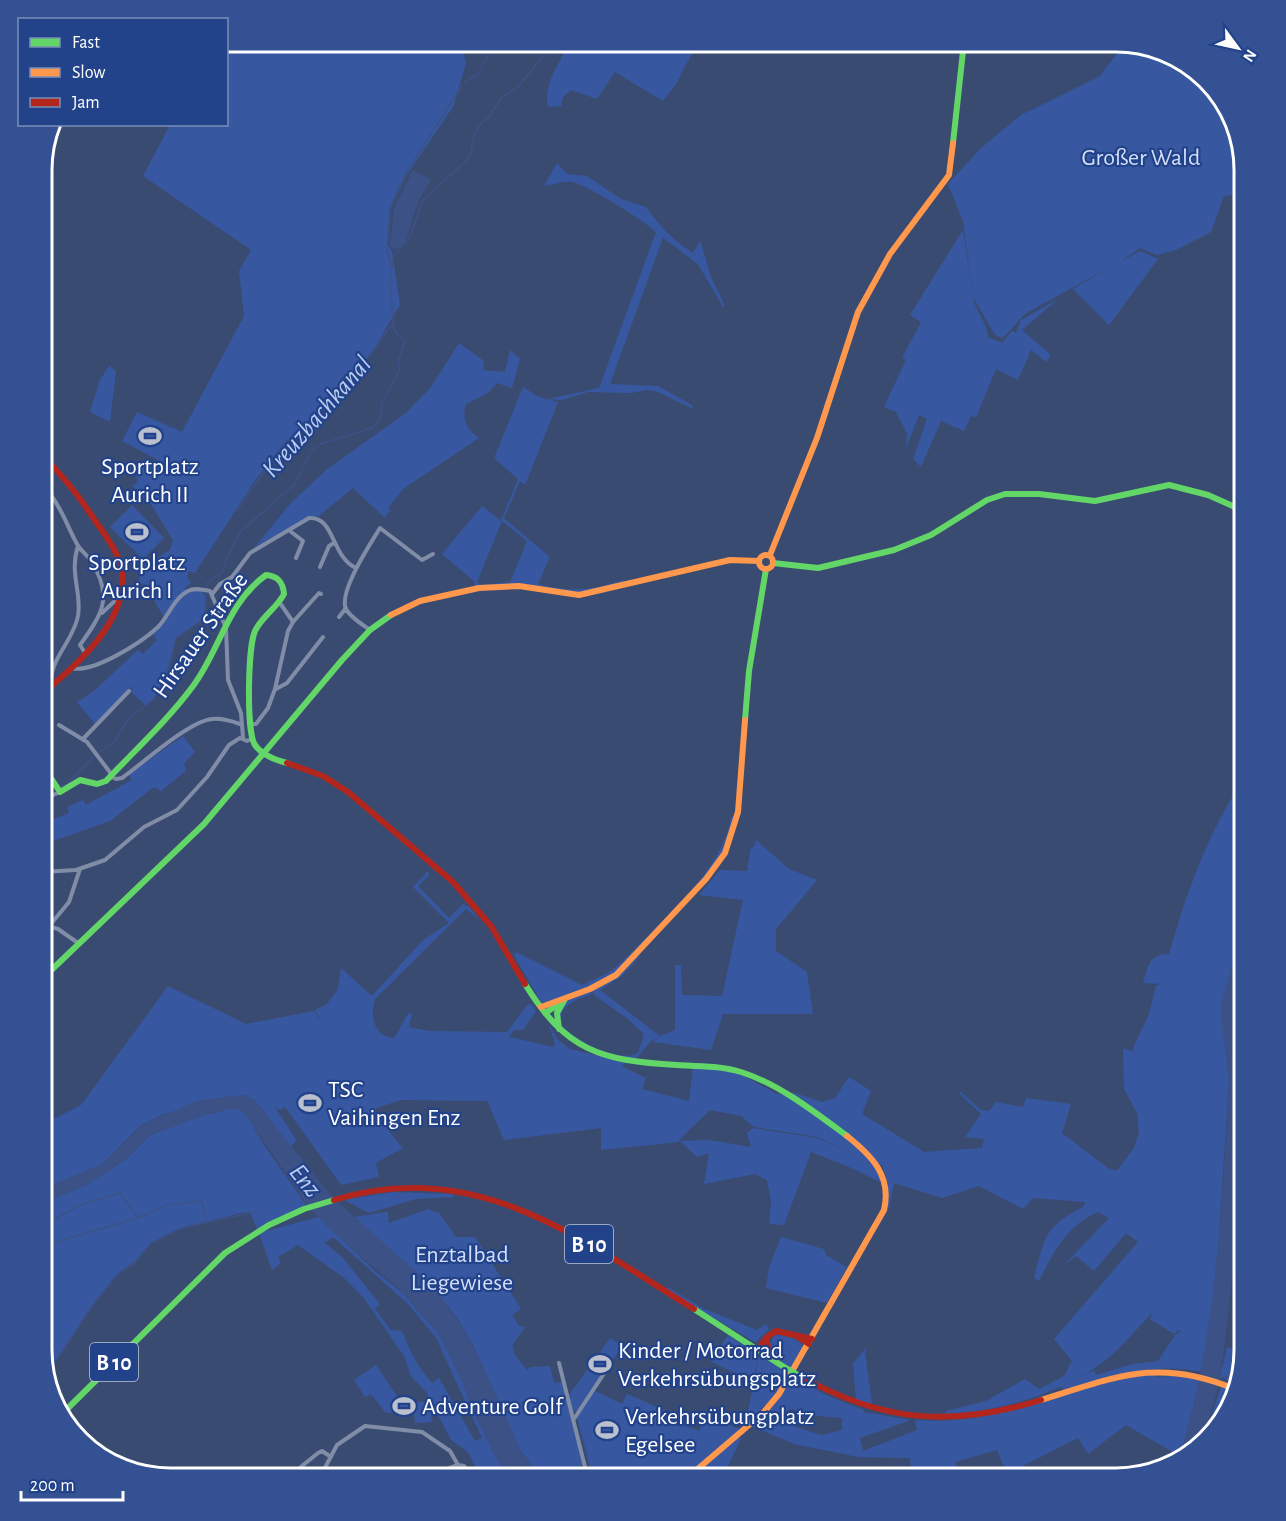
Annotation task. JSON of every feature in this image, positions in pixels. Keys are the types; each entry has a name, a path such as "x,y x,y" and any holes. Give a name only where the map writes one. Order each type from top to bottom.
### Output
{"main road":[{"path":"773,563 770,555 817,438 858,312 890,254 949,175 963,53"},
{"path":"53,467 73,487 106,536 119,561 121,595 111,620 85,653 53,681"},
{"path":"543,1010 600,985 624,968 715,870 729,845 738,812 750,670 766,569 773,563 818,568 894,550 943,529 987,500 1005,494 1032,494 1095,501 1169,485 1200,492 1234,507"},
{"path":"759,561 764,555 770,555"},
{"path":"52,969 204,824 370,630 390,615 413,604 487,587 525,587 579,595 730,560 759,561"},
{"path":"759,561 760,566 766,569"},
{"name":"Hirsauer Straße","path":"111,776 194,685 225,624 255,583 266,575 275,576 284,584 284,594 280,603 260,624 250,646 249,724 252,739 263,753"},
{"path":"263,753 309,770 344,788 434,866 480,910 543,1010 561,1033 586,1049 601,1054 636,1061 711,1066 754,1077 833,1127 875,1160 886,1185 882,1214 811,1342 779,1394 763,1413 699,1468"},
{"path":"52,782 58,791 80,780 99,784 111,776"},
{"path":"561,1033 556,1016 565,999"},
{"name":"B 10","path":"68,1408 212,1264 254,1233 296,1212 348,1196 391,1190 436,1190 475,1195 514,1206 560,1226 784,1367 837,1397 868,1408 903,1416 941,1419 995,1413 1132,1373 1159,1370 1186,1372 1228,1386"},
{"path":"759,1350 771,1334 783,1331 811,1342"},
{"path":"759,1350 771,1334"},
{"path":"767,1342 770,1358"}],"street":[{"path":"53,498 70,524 78,546 92,563 102,584 104,595 101,614"},
{"path":"212,592 234,574 250,553 305,520 319,519 327,525 341,558 356,568"},
{"path":"339,617 346,608 346,597 356,568 380,528 422,560 433,554"},
{"path":"290,531 303,541 296,558"},
{"path":"320,567 329,546 334,543"},
{"path":"53,681 53,669 74,633 79,613 73,578 78,546"},
{"path":"69,667 85,668 119,654 156,629 186,591 212,592"},
{"path":"212,592 218,613 225,624 228,680 241,713 240,724 243,737 248,741 252,739"},
{"path":"249,724 256,724 263,718 275,689 288,631 293,622 319,593 321,594"},
{"path":"85,653 80,645 101,614 121,595"},
{"path":"280,603 293,622"},
{"path":"346,608 370,630"},
{"path":"275,689 287,683 323,637"},
{"path":"83,739 129,691"},
{"path":"59,725 83,739 114,779 122,778 162,747 205,721 218,719 240,724"},
{"path":"52,871 80,870 105,860 144,827 177,810 193,794 229,745 243,737"},
{"path":"52,794 58,791"},
{"path":"52,922 73,895 80,870"},
{"path":"52,927 78,943"},
{"path":"559,1363 587,1468"},
{"path":"573,1419 605,1372"},
{"path":"325,1468 337,1444 365,1426 422,1432 450,1451 458,1465"},
{"path":"300,1468 318,1453 322,1452 331,1457"},
{"path":"450,1468 458,1465 466,1468"}],"green space":[{"path":"228,53 463,53 466,63 453,107 406,176 391,207 388,245 392,251 400,305 375,347 344,388 285,442 254,482 195,573 189,571 187,577 191,583 185,588 186,591 177,603 185,595 202,590 205,597 205,614 201,620 176,638 166,674 153,700 146,706 130,691 136,683 95,724 77,702 94,691 138,650 143,654 157,640 152,633 165,619 155,602 151,585 139,584 140,567 170,550 173,540 151,504 132,486 137,482 136,470 162,462 122,441 137,412 182,432 244,316 239,271 251,250 143,176 169,126 228,126"},
{"path":"564,53 692,53 676,84 663,101 615,72 597,99 571,90 563,97 561,106 548,107 548,89"},
{"name":"Großer Wald","path":"1117,53 1123,53 1146,57 1168,65 1193,82 1218,112 1227,133 1234,171 1234,195 1224,196 1211,232 1176,250 1157,255 1140,248 1120,262 1140,251 1158,259 1109,325 1073,289 1112,266 1026,313 1003,338 995,335 973,297 986,326 988,337 1002,343 1012,331 1016,333 1021,320 1058,299 1022,330 1051,355 1046,362 1031,350 1018,380 996,369 976,417 971,416 964,431 941,421 921,467 913,459 927,419 919,415 906,448 907,433 896,412 884,407 906,360 902,358 921,322 910,315 963,230 973,296 963,221 948,184 981,148 1021,115 1100,76"},
{"path":"557,163 567,174 587,176 621,199 646,207 667,232 693,253 700,240 711,277 725,306 723,307 698,264 663,238 610,384 658,386 692,405 693,409 658,392 647,390 631,393 588,392 562,400 548,399 599,388 656,232 615,204 579,184 568,182 544,186"},
{"path":"459,343 484,361 483,370 505,372 510,350 520,359 512,388 497,383 488,393 466,404 464,415 466,424 479,438 403,489 388,508 390,510 385,518 353,488 319,516 304,518 287,531 255,547 290,504 326,470 406,413 431,387"},
{"path":"109,366 116,371 110,422 90,412 100,380"},
{"path":"523,387 539,397 558,402 525,485 520,481 504,518 550,557 538,584 580,589 622,580 627,582 577,594 532,586 473,588 475,582 442,554 482,506 501,521 518,479 494,458","holes":["502,521 527,541 510,582 480,585 477,582"]},
{"name":"Sportplatz Aurich I","path":"132,505 164,538 143,559 110,527"},
{"path":"183,736 195,752 184,763 186,771 161,791 154,787 110,821 52,841 52,816 54,819 69,813 67,807 83,800 86,805 132,780 129,774"},
{"name":"Enztalbad Liegewiese","path":"1234,794 1234,960 1221,1006 1229,1080 1219,1235 1212,1310 1202,1372 1166,1369 1132,1372 1064,1390 1060,1387 1004,1406 944,1415 946,1411 986,1401 1025,1379 1039,1389 1064,1376 1072,1361 1054,1339 1138,1242 1126,1233 1094,1271 1076,1256 1063,1266 1109,1218 1098,1212 1078,1224 1062,1240 1039,1281 1034,1278 1048,1235 1060,1221 1083,1207 1085,1202 1033,1198 1023,1209 979,1186 942,1198 894,1183 889,1208 877,1229 888,1191 882,1165 862,1161 876,1165 883,1182 880,1182 811,1152 784,1225 769,1224 771,1202 767,1180 755,1174 704,1184 709,1153 697,1157 680,1141 709,1140 751,1147 747,1133 753,1128 817,1138 852,1153 817,1137 754,1127 741,1116 710,1110 679,1142 601,1150 601,1128 504,1140 487,1101 401,1100 376,1108 376,1116 403,1148 376,1163 379,1177 341,1185 285,1107 280,1110 275,1107 297,1141 291,1146 331,1196 354,1217 388,1212 389,1223 428,1209 440,1214 456,1237 475,1237 521,1309 512,1315 519,1326 525,1327 512,1346 515,1355 527,1370 531,1367 550,1366 554,1383 562,1382 583,1465 580,1468 533,1468 512,1436 480,1360 459,1321 414,1271 331,1197 254,1100 244,1095 197,1101 183,1109 164,1114 140,1126 101,1165 52,1185 52,1120 81,1105 168,986 246,1024 314,1011 323,1023 315,1010 326,1005 338,989 341,968 372,996 423,940 449,923 413,887 428,871 429,875 418,886 449,918 463,904 469,907 479,919 466,909 375,999 373,1018 377,1029 387,1036 394,1038 409,1012 412,1014 409,1027 429,1031 507,1032 528,1004 531,1004 536,1011 523,1030 514,1030 509,1037 553,1047 555,1044 549,1025 558,1040 570,1049 627,1063 621,1066 646,1078 642,1089 689,1101 693,1067 709,1067 742,1075 777,1094 795,1093 822,1102 835,1098 849,1077 871,1091 862,1114 924,1152 982,1148 984,1139 965,1137 981,1114 959,1093 961,1092 981,1110 989,1111 996,1102 1023,1107 1026,1098 1071,1104 1062,1133 1108,1168 1117,1171 1134,1148 1139,1132 1137,1113 1124,1089 1123,1048 1136,1053 1132,1050 1149,1014 1156,985 1163,984 1143,983 1146,971 1150,962 1157,956 1169,954 1200,863","holes":["1152,1313 1150,1319 1174,1334 1179,1330 1181,1332 1175,1335 1158,1361 1133,1364 1096,1375 1094,1370 1083,1376 1104,1362"]},
{"path":"734,816 727,846 714,868 615,973 592,986 544,1004 541,1002 513,954 515,955 516,952 582,985 606,974 622,962 688,895 716,857 726,837 731,817"},
{"path":"756,840 789,869 817,880 776,929 776,951 807,972 813,1014 723,1014 711,1050 653,1042 658,1038 651,1041 636,1059 615,1055 588,1047 567,1035 560,1027 560,1011 570,1000 589,991 592,994 574,1001 565,1008 561,1019 562,1026 587,1044 609,1053 630,1056 638,1053 644,1034 629,1020 594,995 592,990 610,981 639,955 622,976 600,990 660,1036 675,1030 675,965 681,965 682,995 722,996 743,900 699,895 720,870 747,871 751,847 754,847"},
{"path":"230,1109 238,1109 246,1114 264,1145 306,1205 257,1229 250,1212 241,1213 180,1228 151,1243 135,1261 118,1273 94,1302 54,1364 52,1199 85,1186 126,1159 149,1136 194,1118"},
{"path":"393,1192 452,1194 454,1197 416,1199 369,1213 344,1200"},
{"path":"318,1217 375,1271 403,1293 439,1335 463,1383 475,1416 501,1468 476,1468 468,1452 451,1440 426,1392 411,1376 404,1356 363,1297 344,1278 298,1245 278,1257 281,1263 272,1270 259,1233","holes":["333,1237 408,1304 436,1338 482,1438 475,1441 439,1378 432,1383 415,1359 402,1331 391,1330 375,1309 380,1304 343,1258 325,1243"]},
{"path":"781,1237 824,1249 826,1255 847,1267 827,1303 766,1288 769,1267"},
{"path":"668,1287 702,1308 757,1330 766,1324 769,1330 755,1342 666,1290"},
{"path":"781,1334 790,1336 802,1344 802,1349 792,1369 783,1363 769,1345 774,1336"},
{"path":"728,1335 789,1374 777,1393 745,1425 759,1358 752,1381 710,1361"},
{"name":"Kinder / Motorrad Verkehrsübungsplatz","path":"610,1338 622,1346 578,1411 573,1412 569,1395"},
{"path":"1227,1347 1234,1349 1229,1380 1220,1377"},
{"path":"866,1348 872,1405 856,1400 853,1364"},
{"name":"Adventure Golf","path":"376,1365 401,1402 429,1402 432,1422 415,1423 414,1412 386,1413 371,1394 365,1397 354,1380"},
{"path":"1156,1372 1157,1377 1181,1375 1200,1379 1183,1447 1174,1453 1126,1425 1088,1454 1078,1438 1019,1468 1004,1468 997,1450 955,1462 956,1468 911,1468 910,1458 858,1457 794,1444 751,1426 762,1416 821,1435 842,1430 842,1418 808,1415 792,1409 773,1414 767,1412 794,1377 826,1395 864,1410 863,1412 911,1420 860,1438 863,1451 917,1430 915,1420 939,1421 986,1416 1119,1379"},
{"path":"1221,1386 1227,1389 1210,1421"},
{"path":"593,1390 622,1404 627,1394 671,1413 678,1423 699,1431 705,1415 740,1429 696,1468 645,1468 634,1463 644,1468 590,1468 577,1417"},
{"path":"739,1436 741,1438 727,1468 703,1468"}],"water":[{"path":"413,170 431,180 418,202 405,242 400,248 393,249 390,245 394,208"},
{"path":"1234,964 1234,1258 1220,1378 1208,1423 1183,1447 1202,1365 1220,1225 1229,1083 1221,1015 1229,975"},
{"name":"Enz","path":"243,1095 254,1100 331,1196 421,1276 444,1301 465,1331 522,1453 533,1468 501,1468 475,1416 463,1383 439,1335 403,1292 338,1237 308,1206 242,1110 230,1109 215,1112 149,1135 125,1159 85,1186 52,1199 52,1185 101,1165 141,1126 197,1101"}],"waterway":[{"path":"465,82 478,74 489,53"},
{"path":"98,753 115,741 129,718 153,700 167,675 176,638 202,620 205,614 207,583 223,571 228,555 241,531 295,484 312,450 321,444 372,428 380,419 382,402 400,370 398,361 405,341 394,328 390,286 393,257 410,237 423,200 465,162 471,153 474,135 479,125 489,117 502,97 518,87 546,53"},
{"path":"391,267 387,249 390,207 405,175 462,85"},
{"name":"Kreuzbachkanal","path":"237,510 285,443 345,389 393,323"},
{"path":"52,791 67,784 94,756"},
{"path":"52,1220 80,1205 120,1193 138,1218"},
{"path":"167,1205 202,1201 206,1220"},
{"path":"52,1248 59,1241 138,1218 164,1206"},
{"path":"54,1364 94,1303 119,1273 136,1262 151,1243 181,1228 259,1211"},
{"path":"1218,1378 1230,1377"}],"traffic: fast":[{"path":"953,143 963,53"},
{"path":"773,563 818,568 894,550 931,535 987,500 1005,494 1039,494 1095,501 1169,485 1208,495 1234,507"},
{"path":"745,720 749,671 766,569"},
{"path":"52,780 60,792 80,780 97,784 106,781 183,699 202,672 242,599 266,575 279,580 284,594 255,631 249,689 250,724 252,737 258,749 269,757 287,763"},
{"path":"52,969 204,824 342,660 370,630 391,615"},
{"path":"525,984 555,1024 571,1038 588,1048 627,1060 717,1067 741,1072 783,1091 847,1136"},
{"path":"559,1029 557,1013 565,999"},
{"path":"545,1013 561,1003"},
{"path":"68,1408 225,1253 269,1225 304,1209 334,1200"},
{"path":"694,1309 784,1367"},
{"path":"784,1367 798,1375"}],"traffic: slow":[{"path":"770,555 817,438 858,312 890,254 949,175 953,143"},
{"path":"763,555 769,555 773,562 769,569 763,569 759,565 759,559 763,555"},
{"path":"391,615 420,601 479,588 519,586 579,595 730,560 759,561"},
{"path":"541,1007 590,989 616,975 706,879 725,853 738,812 745,720"},
{"path":"699,1468 763,1413 779,1394 884,1210 885,1187 878,1168 872,1159 847,1136"},
{"path":"1041,1400 1115,1378 1159,1372 1207,1379 1227,1386"}],"traffic: jam":[{"path":"53,467 82,502 115,551 122,572 122,590 117,608 97,641 53,685"},
{"path":"287,763 323,776 348,792 453,882 491,926 525,984"},
{"path":"334,1200 386,1189 435,1189 481,1197 525,1212 568,1232 694,1309"},
{"path":"758,1349 767,1337 776,1331 812,1339"},
{"path":"795,1335 809,1344"},
{"path":"767,1342 770,1357"},
{"path":"798,1375 828,1391 858,1403 916,1416 976,1415 1041,1400"}],"place":[{"name":"Sportplatz Aurich II","path":"150,436"},
{"name":"Sportplatz Aurich I","path":"137,532"},
{"name":"TSC Vaihingen Enz","path":"310,1103"},
{"name":"Kinder / Motorrad Verkehrsübungsplatz","path":"600,1364"},
{"name":"Adventure Golf","path":"404,1406"},
{"name":"Verkehrsübungplatz Egelsee","path":"607,1430"}]}
